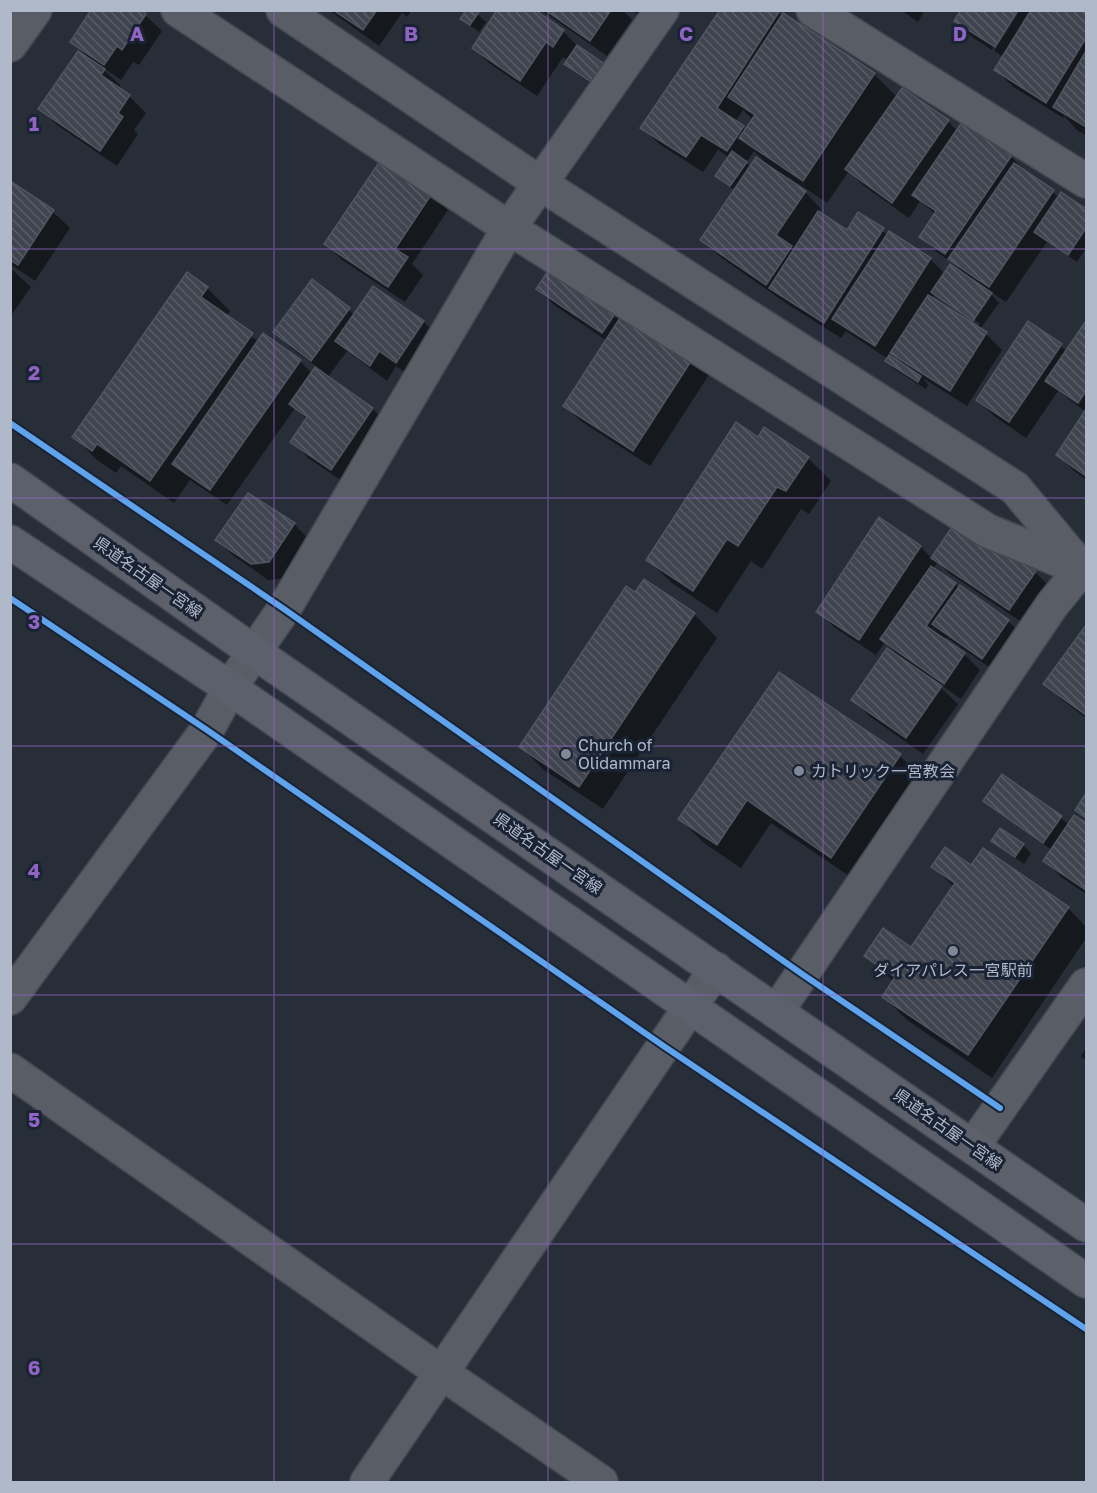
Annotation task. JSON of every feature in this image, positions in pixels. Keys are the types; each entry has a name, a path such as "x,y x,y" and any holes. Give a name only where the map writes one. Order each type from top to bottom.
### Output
{"main road":[{"name":"県道名古屋一宮線","path":"10,480 255,652 1086,1225"},
{"path":"10,542 230,688 1086,1281"}],"street":[{"path":"10,45 35,10"},
{"path":"178,10 509,228 988,531 1084,570"},
{"path":"284,10 541,184 1015,488 1084,570"},
{"path":"10,998 207,730 230,688 290,599 509,228 662,10"},
{"path":"813,10 1086,181"},
{"path":"777,1011 1052,605 1084,570"},
{"path":"367,1482 716,969"},
{"path":"973,1146 1086,986"},
{"path":"10,1070 442,1374 601,1482"}],"building":[{"path":"91,10 142,10 146,14 122,50 117,46 104,65 70,42"},
{"path":"333,10 377,10 363,30"},
{"path":"466,10 479,12 470,25 460,19"},
{"path":"497,10 535,10 564,30 553,47 546,42 520,81 472,48"},
{"path":"545,10 611,10 590,41"},
{"path":"720,10 779,12 717,108 744,126 727,151 701,135 686,157 640,128"},
{"path":"961,10 1018,10 995,47 954,21"},
{"path":"1031,10 1086,10 1086,38 1046,103 994,70"},
{"path":"783,13 875,73 803,181 739,138 755,115 728,97"},
{"path":"577,45 606,65 594,84 564,64"},
{"path":"78,51 105,69 101,75 130,95 118,113 123,117 100,151 38,109"},
{"path":"1086,51 1086,127 1053,107"},
{"path":"902,88 949,120 892,203 845,169"},
{"path":"962,122 1012,155 945,254 919,237 936,211 912,195"},
{"path":"732,151 747,162 730,186 715,176"},
{"path":"756,157 806,191 776,235 792,246 766,285 700,240"},
{"path":"382,158 433,192 395,249 408,257 388,287 324,244"},
{"path":"1014,163 1054,190 989,287 948,259"},
{"path":"10,181 54,210 18,265 10,260"},
{"path":"1061,192 1086,209 1086,228 1068,255 1034,232"},
{"path":"818,211 847,230 858,212 884,228 824,323 769,288"},
{"path":"889,231 931,258 875,346 832,319"},
{"path":"950,264 992,293 973,321 931,292"},
{"path":"550,268 621,305 602,333 536,289"},
{"path":"187,272 208,287 201,297 253,333 150,481 97,444 92,451 72,437"},
{"path":"312,279 350,308 311,361 273,332"},
{"path":"373,286 424,321 396,363 379,351 370,366 335,341"},
{"path":"928,295 987,332 950,391 890,353"},
{"path":"627,307 697,352 633,451 563,406"},
{"path":"1028,321 1062,344 1009,422 976,400"},
{"path":"1086,321 1086,391 1078,403 1045,381"},
{"path":"263,333 301,360 210,490 172,464"},
{"path":"889,355 921,376 918,382 885,361"},
{"path":"315,367 373,408 331,470 290,442 307,417 289,404"},
{"path":"1086,409 1086,476 1056,455"},
{"path":"736,422 758,437 764,427 809,457 786,491 777,487 738,546 727,539 693,591 646,560"},
{"path":"248,493 295,523 269,562 251,564 215,540"},
{"path":"879,517 921,546 859,640 816,612"},
{"path":"958,518 1036,571 1009,610 931,558"},
{"path":"931,566 956,583 926,626 965,653 944,684 880,639"},
{"path":"644,579 695,613 579,787 519,747 626,586 635,592"},
{"path":"960,585 1009,620 982,659 932,624"},
{"path":"1086,625 1086,715 1043,684"},
{"path":"887,648 942,686 906,738 851,700"},
{"path":"779,672 901,754 831,858 747,800 717,845 678,819"},
{"path":"1002,774 1062,816 1043,843 983,801"},
{"path":"1086,793 1086,818 1075,810"},
{"path":"1074,815 1086,823 1086,890 1043,861"},
{"path":"1000,828 1024,844 1015,857 991,841"},
{"name":"ダイアパレス一宮駅前","path":"945,847 971,865 983,848 1069,907 968,1055 882,997 895,977 864,956 883,928 911,947 955,883 931,867"}],"cycle path":[{"path":"10,423 284,609 802,974 1000,1108"},
{"path":"10,598 207,730 665,1047 1086,1329"}],"place":[{"name":"Church of Olidammara","path":"566,754"},
{"name":"カトリック一宮教会","path":"799,771"},
{"name":"ダイアパレス一宮駅前","path":"953,951"}]}
